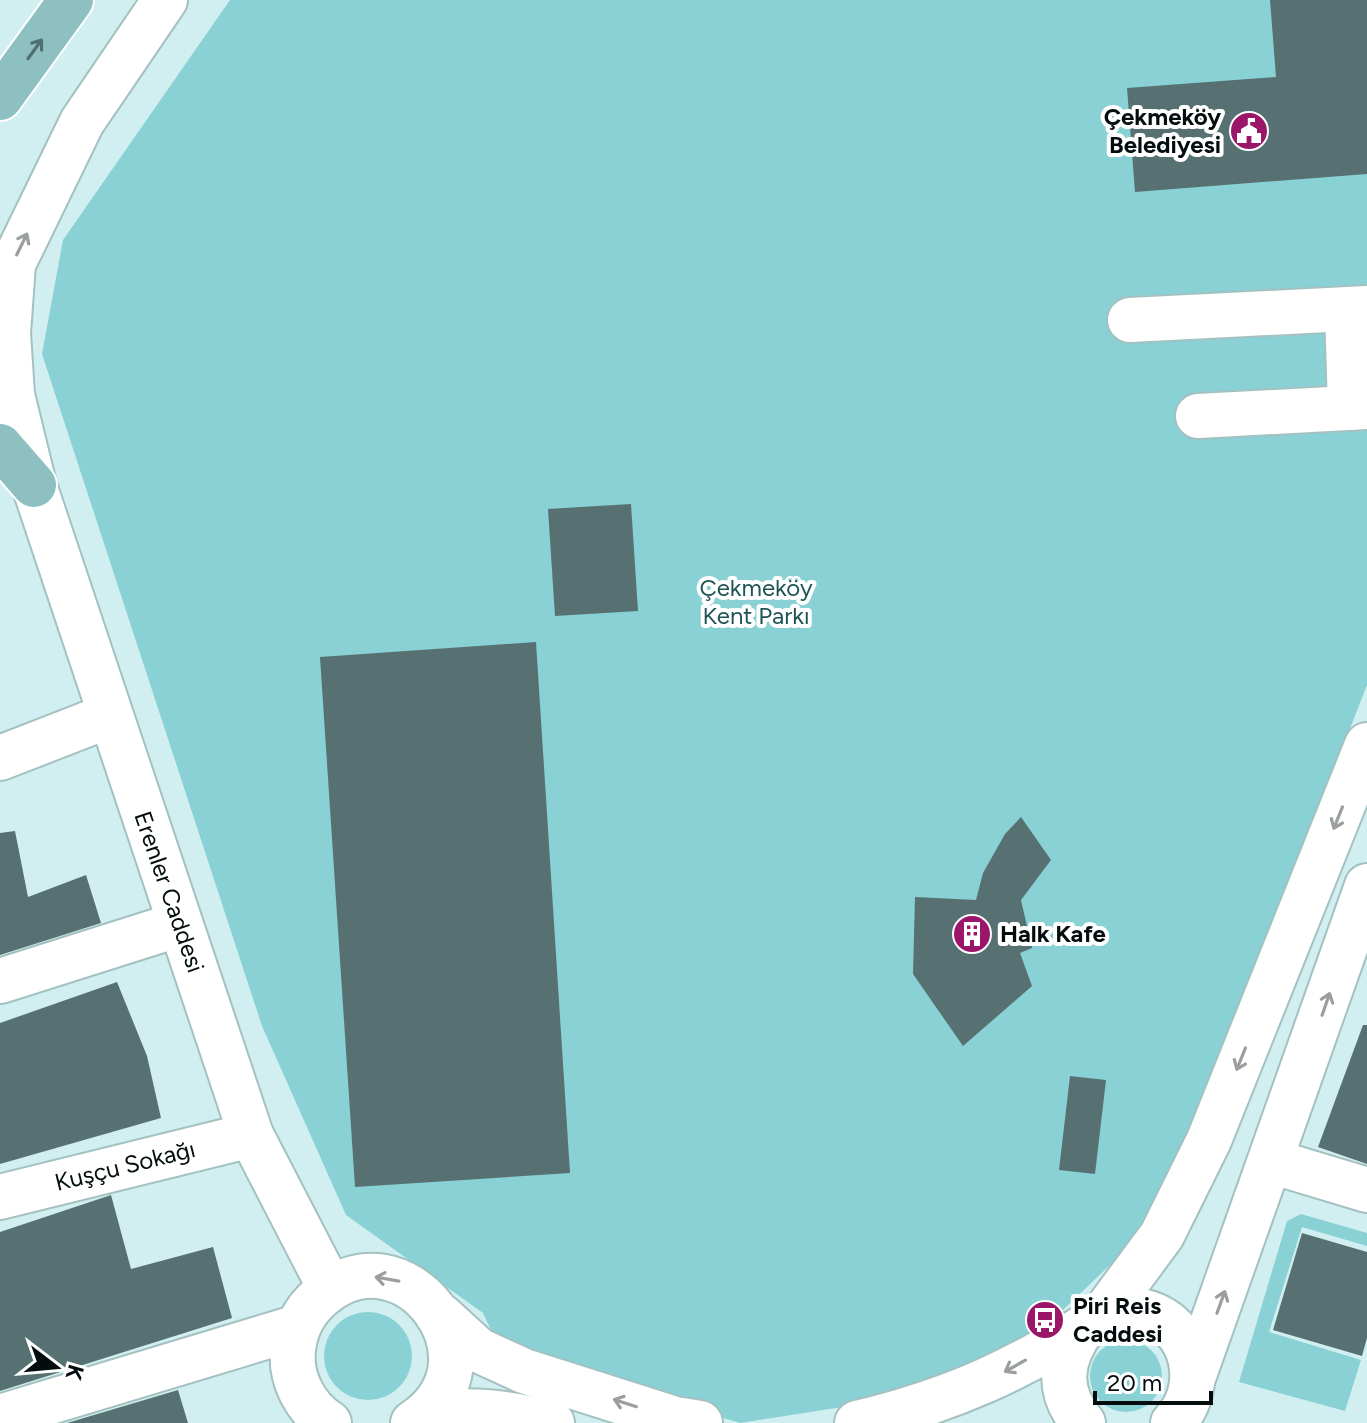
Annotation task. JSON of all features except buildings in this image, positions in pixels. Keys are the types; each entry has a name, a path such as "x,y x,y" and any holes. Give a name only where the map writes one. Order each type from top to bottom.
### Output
{"main road":[{"path":"0,98 71,0"},
{"path":"0,446 17,481"}],"street":[{"name":"Erenler Caddesi","path":"165,0 82,122 13,264 8,333 17,481 108,716 251,1135 330,1288"},
{"path":"1130,320 1357,308 1359,407 1198,416"},
{"path":"0,758 108,716"},
{"path":"1083,1423 1072,1410 1064,1389 1063,1367 1070,1346 1162,1235 1209,1140 1367,745"},
{"path":"1182,1409 1367,886"},
{"path":"0,981 180,924"},
{"name":"Kuşçu Sokağı","path":"0,1197 251,1135"},
{"path":"1271,1161 1367,1190"},
{"path":"329,1423 306,1402 295,1377 293,1351 298,1327 311,1305 330,1288 367,1277 404,1283 425,1297 478,1350 524,1371 675,1419 700,1423"},
{"path":"857,1423 928,1406 968,1390 1093,1322 1123,1311 1145,1312 1165,1321 1180,1335 1190,1354 1182,1409"},
{"path":"420,1419 442,1393 451,1368 450,1341 442,1317"},
{"path":"0,1417 298,1327"},
{"path":"420,1419 469,1410 507,1413 552,1423"}],"green space":[{"name":"Çekmeköy Kent Parkı","path":"230,0 1367,0 1367,685 1159,1218 1014,1357 920,1395 740,1423 501,1351 483,1313 346,1215 262,1026 42,354 63,240"},
{"path":"1301,1214 1367,1233 1367,1246 1302,1227 1269,1332 1361,1360 1345,1411 1239,1382 1287,1221"},
{"path":"368,1312 385,1316 399,1325 408,1339 412,1356 408,1373 399,1387 385,1396 368,1400 351,1396 337,1387 328,1373 324,1356 328,1339 337,1325 351,1316"},
{"path":"1126,1340 1146,1346 1156,1356 1162,1376 1156,1396 1146,1406 1126,1412 1106,1406 1096,1396 1090,1376 1096,1356 1106,1346"}],"place":[{"name":"Çekmeköy Belediyesi","path":"1249,131"},
{"name":"Halk Kafe","path":"972,934"},
{"name":"Piri Reis Caddesi","path":"1045,1320"}]}
